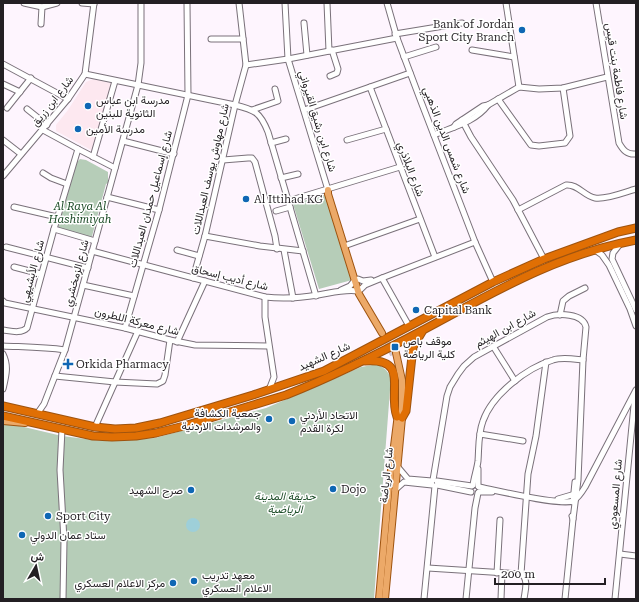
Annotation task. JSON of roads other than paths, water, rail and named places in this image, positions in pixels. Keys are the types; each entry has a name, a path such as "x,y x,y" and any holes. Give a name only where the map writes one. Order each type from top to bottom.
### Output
{"highway":[{"name":"شارع الشهيد","path":"3,406 95,427 115,429 136,428 160,423 269,390 324,371 493,282 544,259 618,232 636,228"},
{"name":"شارع الشهيد","path":"3,416 102,437 136,436 156,433 286,395 361,362 520,278 554,263 594,250 636,240"},
{"path":"361,362 381,361 387,364 392,370 394,376 394,407 400,418 406,411 413,347 418,336 427,328"}],"main road":[{"name":"شارع ابن رشيق القيرواني","path":"328,190 347,245 356,280"},
{"name":"شارع ابن رشيق القيرواني","path":"328,190 356,280"},
{"path":"356,280 384,333"},
{"name":"شارع الرياضة","path":"379,599 395,491 397,466 402,380 400,367 395,354"},
{"name":"شارع الرياضة","path":"385,599 389,525 389,486 400,418"},
{"path":"3,421 20,423 30,422"}],"street":[{"path":"24,3 42,7 57,3"},
{"path":"82,3 94,3"},
{"name":"شارع ابن زريق","path":"3,176 68,99 85,74 94,3"},
{"name":"شارع الزمخشري","path":"37,414 44,404 65,350 138,85 141,62 141,3"},
{"name":"شارع إسماعيل حمدان العبداللات","path":"125,328 159,210 188,95 187,3"},
{"path":"239,3 246,65 331,51 462,23"},
{"name":"شارع ابن رشيق القيرواني","path":"285,3 288,59 328,190"},
{"path":"327,3 331,51 338,69 337,73 330,76"},
{"name":"شارع شمس الدين الذهبي","path":"387,3 396,36 410,73 475,242 493,282"},
{"path":"506,3 518,87"},
{"name":"شارع فاطمة بنت قيس","path":"596,3 619,143 624,151 636,154"},
{"path":"41,24 42,7"},
{"path":"304,23 307,55"},
{"path":"211,39 243,39"},
{"path":"404,57 436,47"},
{"path":"472,50 514,58"},
{"path":"3,64 68,99"},
{"name":"شارع مهاوش يوسف العبداللات","path":"193,278 205,236 234,105 246,65"},
{"path":"304,110 410,73"},
{"path":"85,74 234,105 252,110 263,120 316,296"},
{"path":"434,135 454,127 483,106 488,105 518,87 539,89 563,88 607,77"},
{"path":"7,108 30,78"},
{"path":"93,157 115,81"},
{"path":"3,84 20,92"},
{"name":"شارع البلاذري","path":"370,87 434,257"},
{"path":"498,99 531,145 539,146 565,142 570,136 563,88"},
{"path":"252,110 278,101 275,89"},
{"path":"26,109 45,127 78,149 115,168"},
{"path":"462,122 518,210 544,259"},
{"path":"347,140 386,129"},
{"path":"271,143 286,139"},
{"path":"3,140 21,154"},
{"path":"123,141 174,154"},
{"name":"شارع الأبشيهي","path":"3,330 20,332 25,330 78,149"},
{"path":"223,160 252,158 255,162 277,248"},
{"path":"288,201 400,167"},
{"path":"43,173 51,178 67,184"},
{"path":"281,178 298,174"},
{"path":"518,210 566,185 574,186 586,195 599,198 636,189"},
{"path":"107,197 159,210"},
{"path":"14,207 57,217"},
{"path":"276,211 290,207"},
{"path":"347,245 420,219"},
{"path":"54,229 95,241"},
{"path":"205,236 303,252"},
{"name":"شارع أديب إسحاق","path":"92,251 265,297 293,298 360,290 365,285 475,242"},
{"path":"623,242 620,243 614,250 612,256 636,310"},
{"path":"6,247 88,268"},
{"path":"177,250 199,256"},
{"path":"284,250 293,298"},
{"path":"594,250 605,258 630,308 636,326"},
{"path":"605,258 607,255 612,256"},
{"path":"14,267 41,274"},
{"path":"382,278 409,326"},
{"name":"شارع أديب إسحاق","path":"336,292 350,286 356,280 365,281 382,278"},
{"path":"177,342 205,281"},
{"path":"83,285 134,296"},
{"path":"560,315 563,301 569,296 585,288"},
{"path":"265,297 264,310 268,346 274,376 284,385"},
{"name":"شارع معركة اللطرون","path":"3,301 5,303 138,331 177,342 203,346 268,346"},
{"name":"شارع ابن الهيثم","path":"424,599 436,466 444,410 450,387 458,374 469,361 493,346 547,317 552,315 560,315 580,319 585,322 586,327 578,472 565,599"},
{"path":"95,427 138,331"},
{"path":"55,376 152,385 161,382 165,375 170,340"},
{"path":"3,346 33,348 45,347 65,350"},
{"path":"493,346 514,381"},
{"path":"3,354 6,361 7,371 3,389"},
{"path":"466,599 482,423 491,405 514,381 546,362 561,359 583,360"},
{"path":"521,574 528,474 536,436 546,362"},
{"path":"269,390 274,376"},
{"path":"397,466 408,479 549,500 575,496 587,482 636,391"},
{"name":"شارع المسعودي","path":"615,599 636,391"},
{"path":"628,407 635,401"},
{"path":"44,404 45,411 49,417"},
{"path":"62,429 60,470 64,540 63,599"},
{"path":"480,434 523,441"},
{"path":"395,491 404,482 435,482"},
{"path":"500,520 501,599"},
{"path":"620,554 636,556"},
{"path":"428,568 521,574 526,580 524,599"}],"water":[{"path":"193,518 198,520 200,525 198,530 193,532 188,530 186,525 188,520"}],"tunnel":[{"path":"383,335 393,355"}],"place":[{"name":"Bank of Jordan Sport City Branch","path":"522,30"},
{"name":"مدرسة ابن عباس الثانوية للبنين","path":"88,106"},
{"name":"مدرسة الأمين","path":"78,129"},
{"name":"Al Ittihad KG","path":"246,199"},
{"name":"Capital Bank","path":"416,310"},
{"name":"موقف باص كلية الرياضة","path":"395,347"},
{"name":"Orkida Pharmacy","path":"68,364"},
{"name":"جمعية الكشافة والمرشدات الاردنية","path":"269,419"},
{"name":"الاتحاد الأردني لكرة القدم","path":"292,421"},
{"name":"Dojo","path":"333,489"},
{"name":"صرح الشهيد","path":"191,490"},
{"name":"Sport City","path":"48,516"},
{"name":"ستاد عمان الدولي","path":"22,535"},
{"name":"معهد تدريب الاعلام العسكري","path":"194,581"},
{"name":"مركز الاعلام العسكري","path":"173,583"}],"park label":[{"name":"Al Raya Al Hashimiyah","path":"80,212"},
{"name":"حديقة المدينة الرياضية","path":"285,502"}]}
